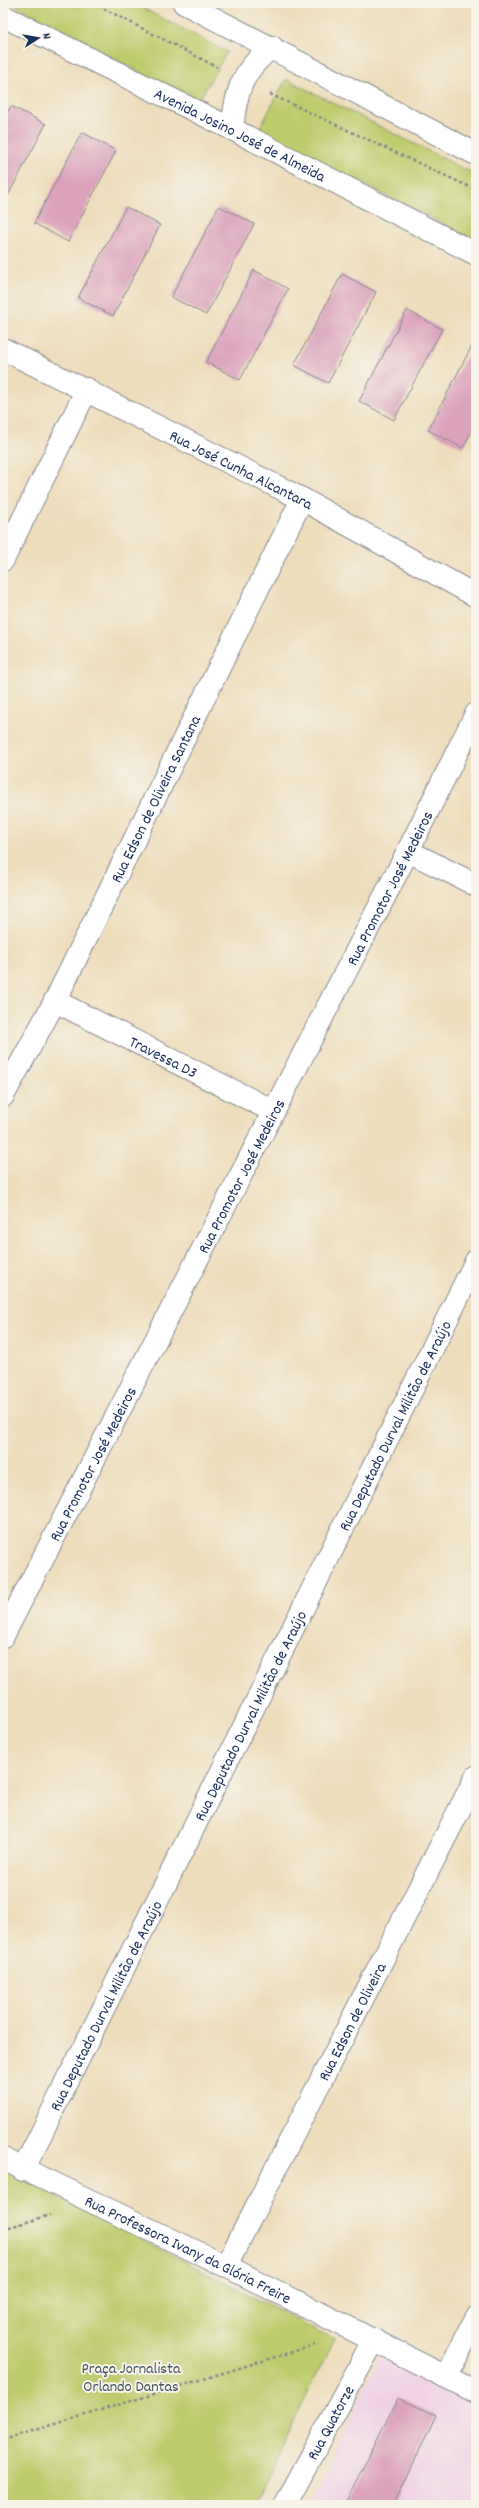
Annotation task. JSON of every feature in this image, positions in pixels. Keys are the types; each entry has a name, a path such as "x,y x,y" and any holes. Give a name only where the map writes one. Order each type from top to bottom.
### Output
{"street":[{"path":"184,3 272,47 476,154"},
{"name":"Avenida Josino José de Almeida","path":"3,16 232,129 476,254"},
{"path":"232,129 235,98 242,81 255,60 272,47"},
{"name":"Rua José Cunha Alcantara","path":"3,349 87,389 302,499 476,596"},
{"path":"3,560 87,389"},
{"name":"Rua Edson de Oliveira Santana","path":"3,1096 55,1001 302,499"},
{"name":"Rua Promotor José Medeiros","path":"3,1636 408,851 476,714"},
{"path":"408,851 476,885"},
{"name":"Travessa D3","path":"55,1001 273,1111"},
{"name":"Rua Deputado Durval Militão de Araújo","path":"23,2170 476,1261"},
{"name":"Rua Edson de Oliveira","path":"226,2266 476,1777"},
{"name":"Rua Professora Ivany da Glória Freire","path":"3,2159 23,2170 226,2266 476,2392"},
{"path":"446,2377 476,2318"},
{"name":"Rua Quatorze","path":"285,2505 365,2336"}],"path":[{"path":"93,3 242,81 476,190"},
{"path":"3,2229 93,2203"},
{"path":"3,2440 365,2336"}],"shaded area":[{"path":"382,2351 476,2402 476,2505 309,2505"}],"green space":[{"path":"11,3 133,3 227,52 197,103"},
{"path":"286,79 476,175 476,241 258,131"},
{"name":"Praça Jornalista Orlando Dantas","path":"3,2167 334,2339 253,2505 3,2505"}],"building":[{"path":"11,106 46,124 3,205 3,120"},
{"path":"82,132 116,151 68,242 34,223"},
{"path":"219,206 254,224 206,315 171,297"},
{"path":"126,207 160,225 113,316 78,298"},
{"path":"254,270 288,289 240,380 206,362"},
{"path":"342,274 376,292 328,383 294,365"},
{"path":"407,310 442,329 394,420 359,401"},
{"path":"476,338 476,423 463,448 428,430"},
{"path":"398,2398 436,2415 394,2505 344,2505"}]}
